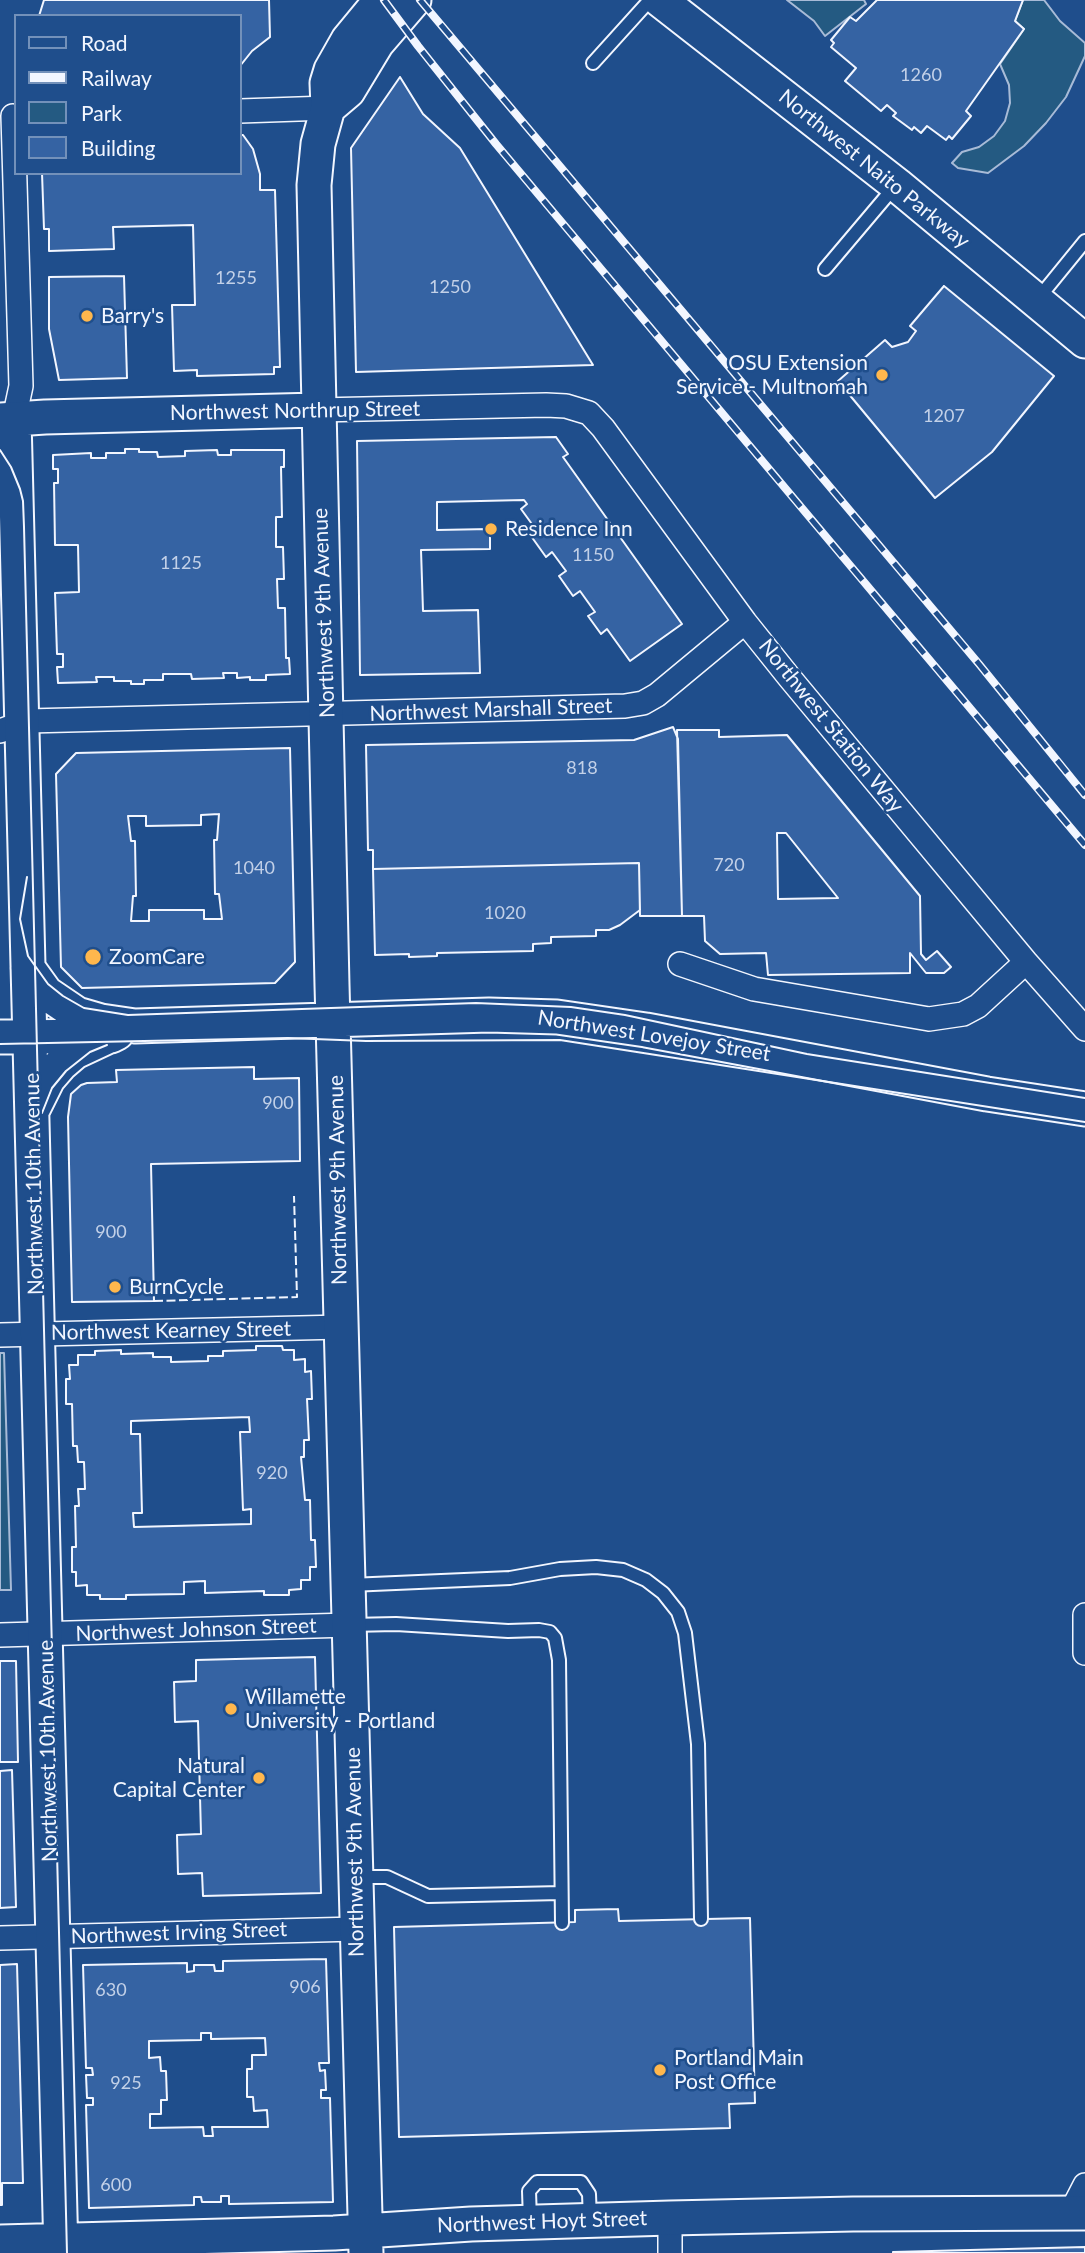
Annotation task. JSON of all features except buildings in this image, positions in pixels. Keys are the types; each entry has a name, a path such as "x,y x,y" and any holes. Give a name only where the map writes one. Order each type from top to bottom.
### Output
{"street":[{"name":"Northwest 9th Avenue","path":"366,2242 318,410 315,172 318,144 328,108 327,83 331,70 348,40 381,0"},
{"name":"Northwest 9th Avenue","path":"328,108 348,91 377,43 414,0"},
{"name":"Northwest Naito Parkway","path":"660,0 897,185 1085,341"},
{"path":"242,110 328,108"},
{"name":"Northwest 10th Avenue","path":"10,116 21,386 7,420 11,726 28,968 15,1037 32,1111 61,2246"},
{"name":"Northwest Northrup Street","path":"7,420 546,405 566,406 589,413"},
{"name":"Northwest Station Way","path":"589,413 603,428 745,622 1026,962 1085,1029"},
{"name":"Northwest Marshall Street","path":"11,726 625,706 643,703 657,695 745,622"},
{"path":"680,964 754,989 929,1020 964,1014 978,1006 1026,962"},
{"name":"Northwest Lovejoy Street","path":"28,968 46,993 77,1013 123,1031"},
{"name":"Northwest Lovejoy Street","path":"15,1037 334,1020 510,1015 569,1018 1085,1109"},
{"path":"32,1111 48,1079 61,1064 75,1052 123,1031"},
{"name":"Northwest Kearney Street","path":"0,1335 342,1327"},
{"path":"1085,1615 1085,1653"},
{"name":"Northwest Johnson Street","path":"0,1635 349,1625"},
{"name":"Northwest Irving Street","path":"0,1938 358,1928"},
{"name":"Northwest Hoyt Street","path":"0,2242 61,2246 366,2242 530,2222 853,2214 1080,2204"},
{"path":"670,2218 670,2253"}],"lane":[{"path":"593,63 650,0"},
{"path":"825,269 897,185"},
{"path":"1037,300 1085,242"},
{"path":"348,1585 510,1578 560,1569 596,1567 623,1570 646,1580 663,1593 678,1612 685,1633 698,1745 701,1919"},
{"path":"349,1625 396,1624 508,1631 539,1630 550,1632 555,1638 558,1653 562,1923"},
{"path":"356,1877 387,1877 428,1896 561,1893"}],"green space":[{"path":"787,0 864,0 866,4 825,36 814,21"},
{"path":"1023,0 1044,0 1060,21 1085,43 1085,56 1066,97 1024,146 988,173 958,168 952,163 962,152 979,147 994,136 1005,121 1010,103 1009,85 1000,64 1024,29 1015,21"},
{"path":"0,1353 4,1353 11,1590 0,1590"}],"tram line":[{"path":"0,450 20,489 24,527 67,2253"},
{"path":"27,877 20,919 28,956 48,984 84,1008 128,1015 476,1003 571,1007 625,1015 807,1054 1085,1098"},
{"path":"0,1044 288,1038 366,1041 560,1040 1085,1122"},
{"path":"42,1113 52,1088 66,1071 90,1052 107,1045"}],"railway":[{"path":"384,0 496,144 1085,845"},
{"path":"420,0 979,664 1085,795"}],"fence":[{"path":"154,1301 297,1297 294,1196"}],"place":[{"name":"Barry's","path":"87,316"},
{"name":"OSU Extension Service - Multnomah","path":"882,375"},
{"name":"Residence Inn","path":"491,529"},
{"name":"ZoomCare","path":"93,957"},
{"name":"BurnCycle","path":"115,1287"},
{"name":"Willamette University - Portland","path":"231,1709"},
{"name":"Natural Capital Center","path":"259,1778"},
{"name":"Portland Main Post Office","path":"660,2070"}]}
